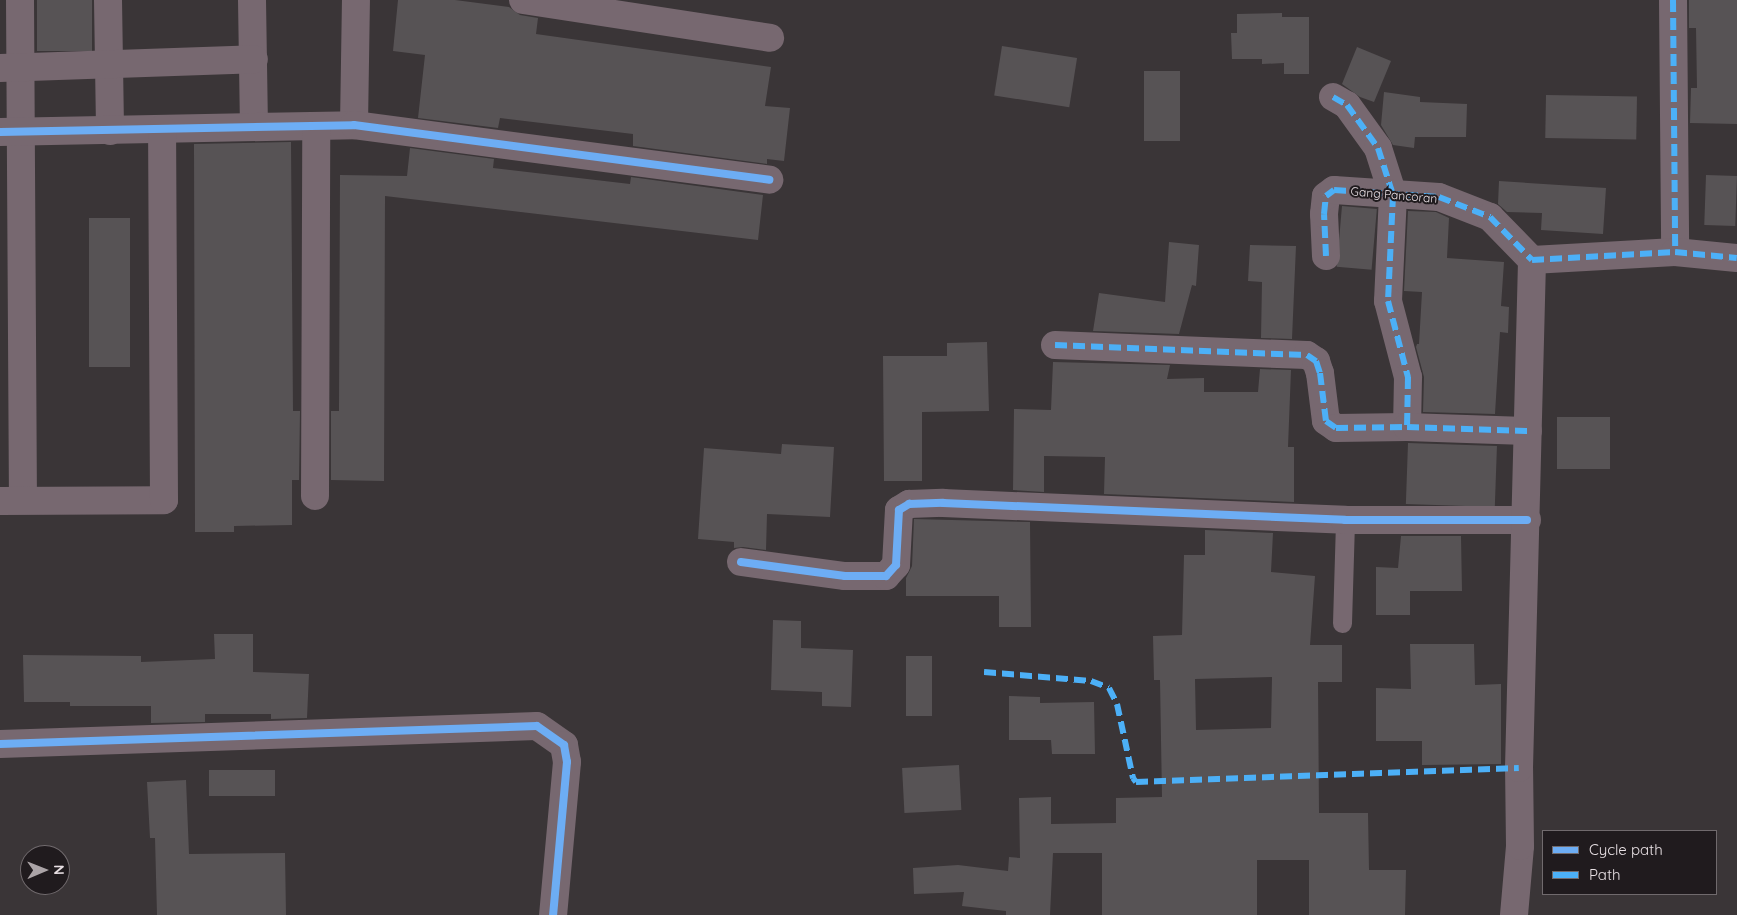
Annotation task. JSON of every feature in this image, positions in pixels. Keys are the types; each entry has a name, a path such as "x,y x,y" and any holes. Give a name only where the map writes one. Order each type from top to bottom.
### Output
{"street":[{"path":"20,0 10,67 11,500 164,500 162,129"},
{"path":"108,0 110,131"},
{"path":"252,0 254,126"},
{"path":"354,126 356,0"},
{"path":"523,0 770,38"},
{"path":"1673,0 1675,252"},
{"path":"10,67 254,59"},
{"path":"1333,97 1347,106 1378,148 1393,195 1388,301 1408,377 1407,427"},
{"path":"10,132 254,126 354,126 769,180"},
{"path":"316,126 316,496"},
{"name":"Gang Pancoran","path":"1326,256 1324,214 1326,196 1334,190 1439,197 1490,217 1532,260"},
{"path":"1514,915 1520,846 1519,768 1532,260 1675,252 1737,258"},
{"path":"1055,344 1307,355 1316,362 1320,373 1326,421 1336,428 1407,427 1528,431"},
{"path":"741,562 845,576 886,576 896,565 899,510 910,504 943,503 1346,520 1526,520"},
{"path":"0,744 537,726 564,745 567,762 553,915"}],"lane":[{"path":"1342,623 1346,520"}],"building":[{"path":"37,0 92,0 92,51 37,51"},
{"path":"398,0 455,0 509,7 520,15 538,18 536,34 771,67 765,106 790,108 784,161 767,159 767,164 633,146 633,134 500,118 498,128 418,118 425,55 393,51"},
{"path":"1689,0 1737,0 1737,124 1690,123 1691,88 1697,88 1696,28 1689,28"},
{"path":"1282,13 1282,17 1309,17 1309,74 1284,74 1284,63 1262,64 1262,59 1232,59 1231,33 1237,33 1237,14"},
{"path":"1002,46 1077,58 1069,107 994,95"},
{"path":"1357,47 1391,61 1374,102 1360,97 1342,84"},
{"path":"1144,71 1180,71 1180,141 1144,141"},
{"path":"1384,92 1420,97 1420,102 1467,104 1466,137 1415,137 1414,148 1393,145 1381,125"},
{"path":"1546,95 1637,97 1636,140 1545,138"},
{"path":"291,142 293,411 300,411 299,480 292,480 292,525 234,526 234,532 195,532 194,144"},
{"path":"410,148 494,159 493,168 630,184 631,177 763,195 758,240 385,196 384,481 331,480 331,411 339,411 340,175 407,176"},
{"path":"1706,175 1737,176 1735,226 1704,225"},
{"path":"1499,181 1606,188 1603,234 1541,230 1542,213 1507,212 1498,204"},
{"path":"1342,206 1377,209 1372,270 1337,267"},
{"path":"1408,211 1436,212 1449,218 1447,258 1504,262 1501,306 1509,307 1508,333 1500,332 1495,414 1423,412 1424,377 1416,347 1419,344 1422,292 1404,291"},
{"path":"89,218 130,218 130,367 89,367"},
{"path":"1169,242 1199,245 1196,286 1192,285 1179,334 1093,331 1099,293 1165,302"},
{"path":"1250,245 1296,246 1292,339 1261,338 1262,282 1248,281"},
{"path":"987,342 989,411 922,412 922,481 884,481 883,356 947,356 947,343"},
{"path":"1053,362 1170,365 1167,379 1204,378 1204,392 1258,392 1260,369 1291,370 1288,447 1294,447 1294,502 1104,494 1105,457 1044,456 1044,492 1013,490 1014,409 1051,410"},
{"path":"1557,417 1610,417 1610,469 1557,469"},
{"path":"1408,443 1497,446 1495,507 1406,504"},
{"path":"782,444 834,447 830,517 767,514 766,550 743,547 734,548 734,542 698,539 704,448 781,454"},
{"path":"914,519 1030,522 1031,627 999,627 999,596 906,596 906,578 912,566"},
{"path":"1205,530 1273,533 1271,572 1315,576 1310,645 1342,645 1342,682 1318,682 1319,813 1368,813 1369,870 1406,870 1405,915 1309,915 1309,860 1257,860 1257,915 1102,915 1102,853 1053,853 1050,915 1006,915 1006,911 962,906 964,892 914,894 913,868 958,865 1008,871 1009,857 1020,858 1019,798 1051,797 1051,824 1116,823 1116,798 1162,797 1160,680 1154,680 1153,636 1182,635 1184,555 1205,555","holes":["1272,677 1271,728 1196,730 1195,679"]},
{"path":"1401,536 1461,536 1462,591 1410,591 1410,615 1376,615 1376,567 1398,568"},
{"path":"773,620 801,621 801,648 853,650 851,707 822,706 822,692 771,690"},
{"path":"214,634 253,634 253,672 309,674 307,718 271,719 271,714 205,714 205,722 151,723 151,706 70,706 70,702 24,702 23,655 141,656 141,662 215,659"},
{"path":"1410,644 1474,644 1475,685 1501,684 1501,764 1422,765 1422,741 1376,741 1376,688 1411,689"},
{"path":"906,656 932,656 932,716 906,716"},
{"path":"1009,696 1040,697 1040,703 1094,702 1095,754 1052,754 1051,740 1009,740"},
{"path":"959,765 961,810 904,813 902,768"},
{"path":"209,770 275,770 275,796 209,796"},
{"path":"186,780 189,854 285,853 286,915 157,915 155,838 150,838 147,782"}],"marked path":[{"path":"1673,0 1675,252"},
{"path":"1333,97 1347,105 1378,148 1393,195 1388,301 1408,377 1407,427"},
{"path":"1326,256 1324,214 1326,196 1334,190 1439,197 1490,217 1532,260 1675,252 1737,258"},
{"path":"1055,345 1307,355 1316,361 1320,373 1326,421 1336,428 1407,427 1528,431"},
{"path":"984,672 1091,681 1109,688 1117,704 1133,778 1136,782 1519,768"}],"cycle path":[{"path":"0,132 354,125 769,180"},
{"path":"741,562 845,576 886,576 896,565 899,510 909,504 943,503 1345,520 1527,520"},
{"path":"0,744 537,726 564,745 567,762 553,915"}]}
